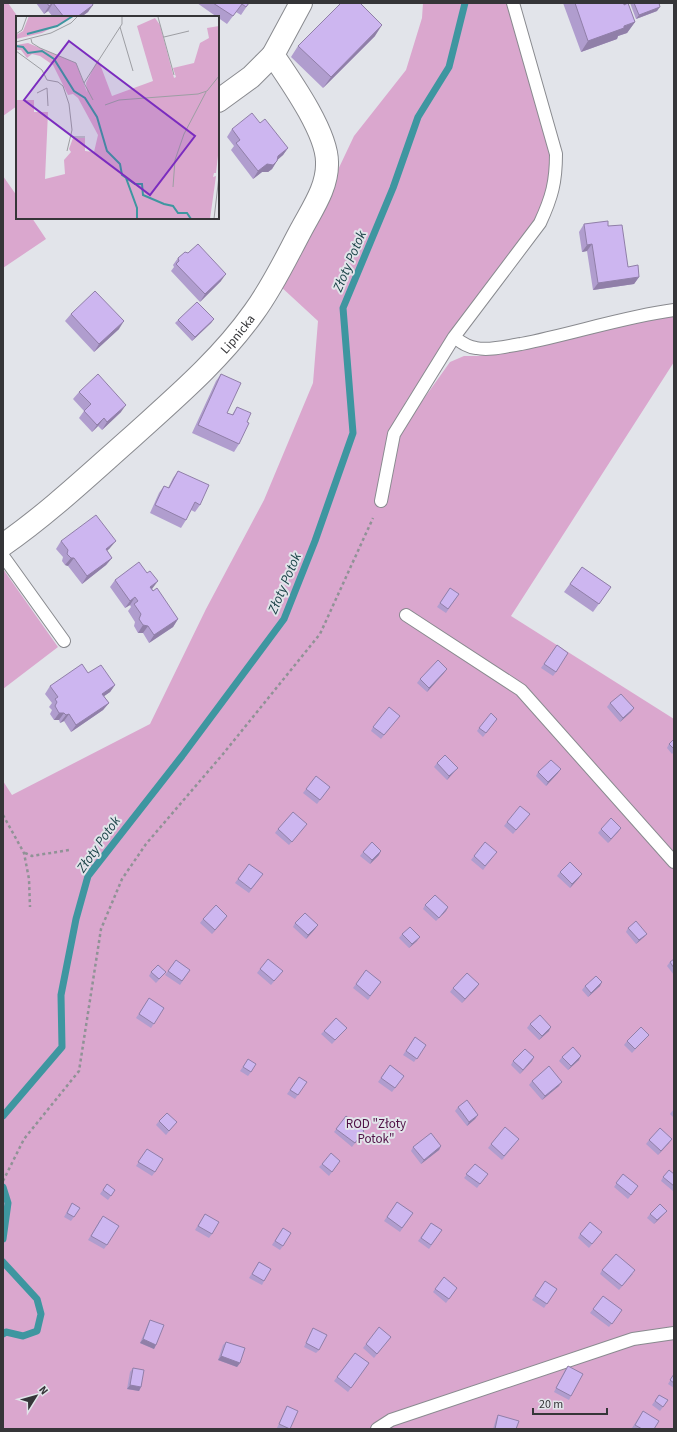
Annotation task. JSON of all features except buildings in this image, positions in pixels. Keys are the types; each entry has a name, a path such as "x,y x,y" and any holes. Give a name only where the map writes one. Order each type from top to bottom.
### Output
{"street":[{"path":"219,100 251,76 273,55 301,3"},
{"name":"Lipnicka","path":"3,545 52,508 200,375 226,347 253,314 269,290 316,201 325,181 327,165 324,147 318,129 296,89 273,55"}],"lane":[{"path":"381,501 394,434 454,337 540,223 549,205 554,189 556,154 513,3"},
{"path":"454,337 464,345 476,348 495,348 542,340 646,314 674,310"},
{"path":"3,556 64,641"},
{"path":"406,614 521,690 674,862"},
{"path":"377,1429 391,1420 633,1339 674,1333"}],"path":[{"path":"3,1181 24,1139 79,1071 101,929 122,879 146,844 223,754 320,634 381,501"},
{"path":"3,815 24,853 29,879 30,907"},
{"path":"24,853 32,856 48,855 69,850"}],"green space":[{"path":"3,3 8,3 17,16 16,16 16,107 3,116"},
{"name":"ROD \"Złoty Potok\"","path":"423,3 507,3 550,153 552,171 545,203 527,235 446,341 405,403 410,418 450,362 464,356 478,356 540,346 604,328 674,315 674,362 511,616 674,719 674,1429 3,1429 3,781 12,795 150,724 206,609 264,500 313,383 318,321 279,285 354,136 406,70 422,18"},
{"path":"3,176 16,195 16,219 33,219 46,239 3,268"},
{"path":"3,569 58,647 3,689"}],"waterway":[{"name":"Złoty Potok","path":"3,1116 62,1047 61,995 76,919 88,876 182,756 284,619 315,541 353,433 343,308 393,188 418,117 449,67 465,3"},
{"name":"Złoty Potok","path":"3,1187 8,1203 3,1239"},
{"name":"Złoty Potok","path":"3,1262 37,1299 41,1314 37,1331 23,1336 6,1332 3,1334"}]}
